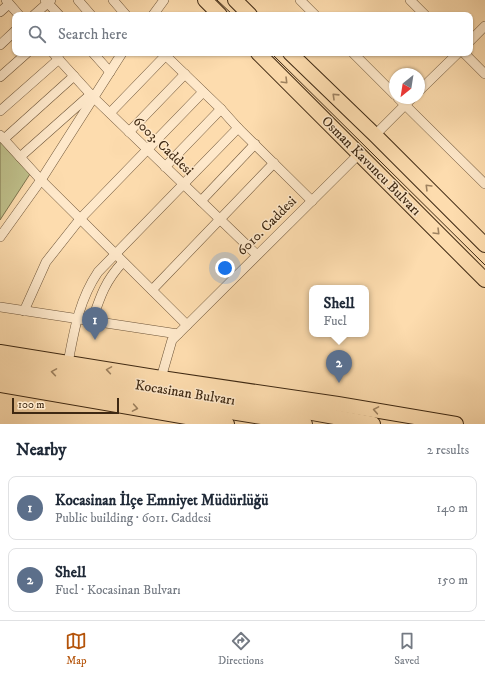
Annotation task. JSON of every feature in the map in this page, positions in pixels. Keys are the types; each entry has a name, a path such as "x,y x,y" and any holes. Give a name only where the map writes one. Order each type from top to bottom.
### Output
{"highway":[{"path":"204,0 217,12"},
{"path":"235,0 247,12"},
{"name":"Osman Kavuncu Bulvarı","path":"261,56 485,280"},
{"name":"Osman Kavuncu Bulvarı","path":"293,56 485,245"},
{"path":"0,352 338,404 456,424"},
{"name":"Kocasinan Bulvarı","path":"0,364 297,420"},
{"name":"Kocasinan Bulvarı","path":"0,375 297,420 371,424"},
{"path":"0,385 227,424"},
{"path":"238,389 297,420"}],"street":[{"path":"78,0 88,12"},
{"path":"113,0 123,12"},
{"path":"155,12 164,0"},
{"path":"155,12 171,0"},
{"path":"300,0 312,12"},
{"path":"410,0 422,12"},
{"path":"37,12 48,1 57,12"},
{"path":"0,12 7,2 16,12"},
{"path":"473,38 485,26"},
{"path":"0,45 12,35"},
{"path":"0,77 24,56"},
{"path":"0,111 56,56"},
{"name":"6003. Caddesi","path":"56,56 92,96 257,255"},
{"path":"96,56 110,72"},
{"path":"0,237 41,180 92,96 120,56"},
{"path":"110,113 162,56"},
{"path":"166,56 312,200"},
{"path":"356,56 389,89"},
{"path":"425,86 455,56"},
{"path":"467,56 485,74"},
{"path":"129,132 185,74"},
{"path":"74,76 2,137 41,180 187,325"},
{"path":"24,311 46,262 80,219 203,92"},
{"path":"20,157 92,96"},
{"path":"375,135 405,105 485,184"},
{"path":"165,167 221,109"},
{"path":"68,363 77,319 86,294 94,279 104,266 238,128"},
{"path":"201,201 256,144"},
{"name":"6010. Caddesi","path":"162,378 172,340 359,154"},
{"path":"152,290 274,163"},
{"path":"92,321 99,298 106,284 116,269 123,262"},
{"path":"0,308 178,334"}],"green space":[{"path":"0,141 30,174 0,220"}],"tram line":[{"path":"217,0 230,12"},
{"path":"274,56 485,265"}],"place":[{"name":"Kocasinan İlçe Emniyet Müdürlüğü","path":"95,340"},
{"name":"Shell","path":"339,383"}]}
